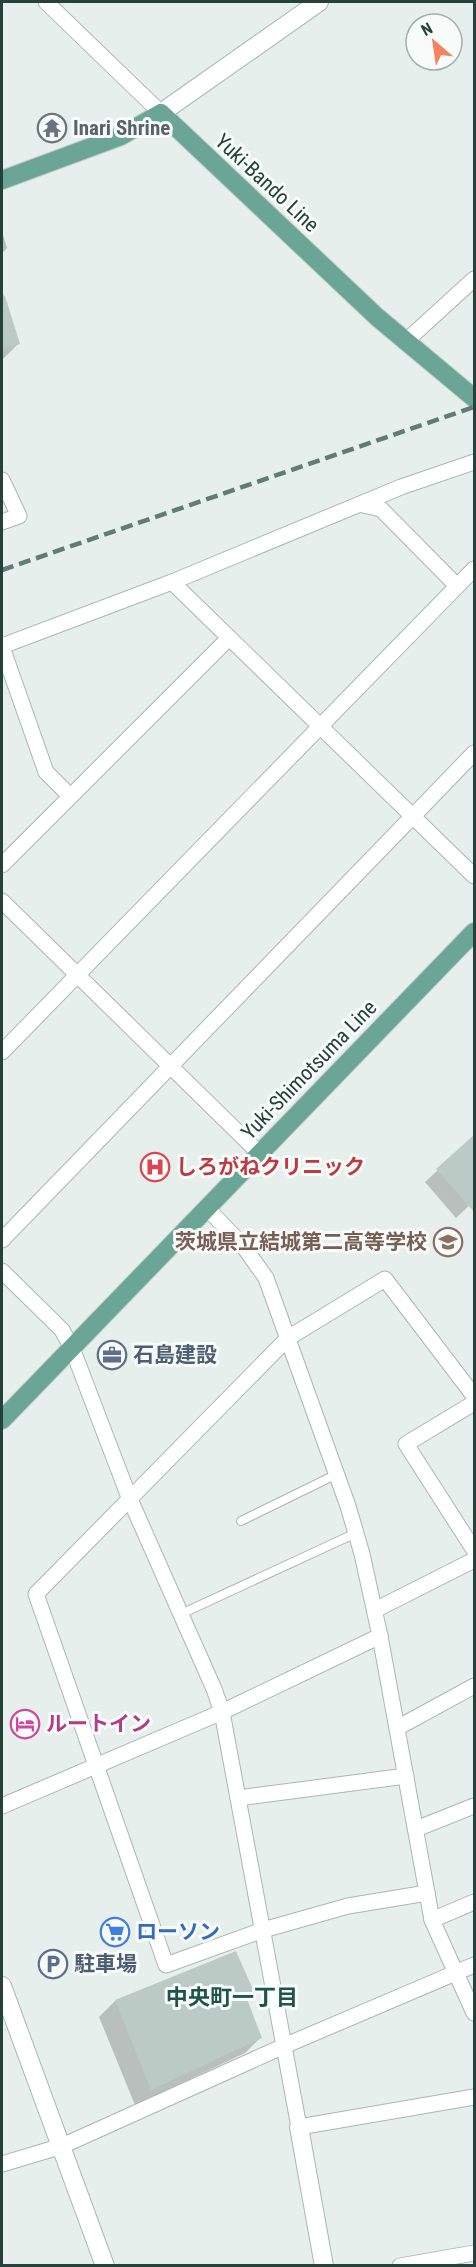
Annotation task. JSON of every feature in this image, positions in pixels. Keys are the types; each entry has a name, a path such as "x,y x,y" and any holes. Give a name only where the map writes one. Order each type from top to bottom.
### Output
{"main road":[{"path":"2,180 121,136 161,113"},
{"name":"Yuki-Bando Line","path":"161,113 405,342 474,398"},
{"name":"Yuki-Shimotsuma Line","path":"2,1420 474,932"}],"street":[{"path":"46,2 161,113 319,2"},
{"path":"405,342 474,279"},
{"path":"70,796 46,772 2,646 172,582 363,505 401,487 474,462"},
{"path":"2,480 19,516 2,522"},
{"path":"363,505 381,508 457,586"},
{"path":"2,1052 474,569"},
{"path":"172,582 474,876"},
{"path":"2,864 229,638"},
{"path":"2,1240 474,753"},
{"path":"2,902 260,1153"},
{"path":"207,1208 244,1247 266,1278 337,1474 356,1533 381,1636 432,1920 474,2013"},
{"path":"2,1270 62,1330 72,1348 129,1497 222,1712 324,2265"},
{"path":"427,1893 348,1906 263,1930 166,1965 36,1594 288,1338 385,1279 474,1395"},
{"path":"474,1403 406,1444 474,1550"},
{"path":"375,1610 474,1560"},
{"path":"2,1806 222,1712 381,1636"},
{"path":"397,1728 474,1686"},
{"path":"238,1798 406,1776"},
{"path":"416,1830 474,1806"},
{"path":"432,1920 474,1902"},
{"path":"2,2164 62,2146 284,2046 474,1965"},
{"path":"2,1986 105,2265"},
{"path":"299,2127 474,2097"},
{"path":"400,2265 438,2262 474,2253"}],"lane":[{"path":"241,1521 337,1474"},
{"path":"181,1614 356,1533"}],"building":[{"path":"5,296 20,344 2,349 2,297"},
{"path":"474,1135 474,1212 436,1169"},
{"path":"236,1951 255,1994 247,1999 262,2038 151,2090 115,2000"}],"railway":[{"path":"2,570 474,407"}],"place":[{"name":"Inari Shrine","path":"52,128"},
{"name":"しろがねクリニック","path":"155,1167"},
{"name":"茨城県立結城第二高等学校","path":"448,1242"},
{"name":"石島建設","path":"112,1355"},
{"name":"ルートイン","path":"25,1724"},
{"name":"ローソン","path":"115,1932"},
{"name":"駐車場","path":"53,1964"}],"district":[{"name":"中央町一丁目","path":"232,1997"}]}
